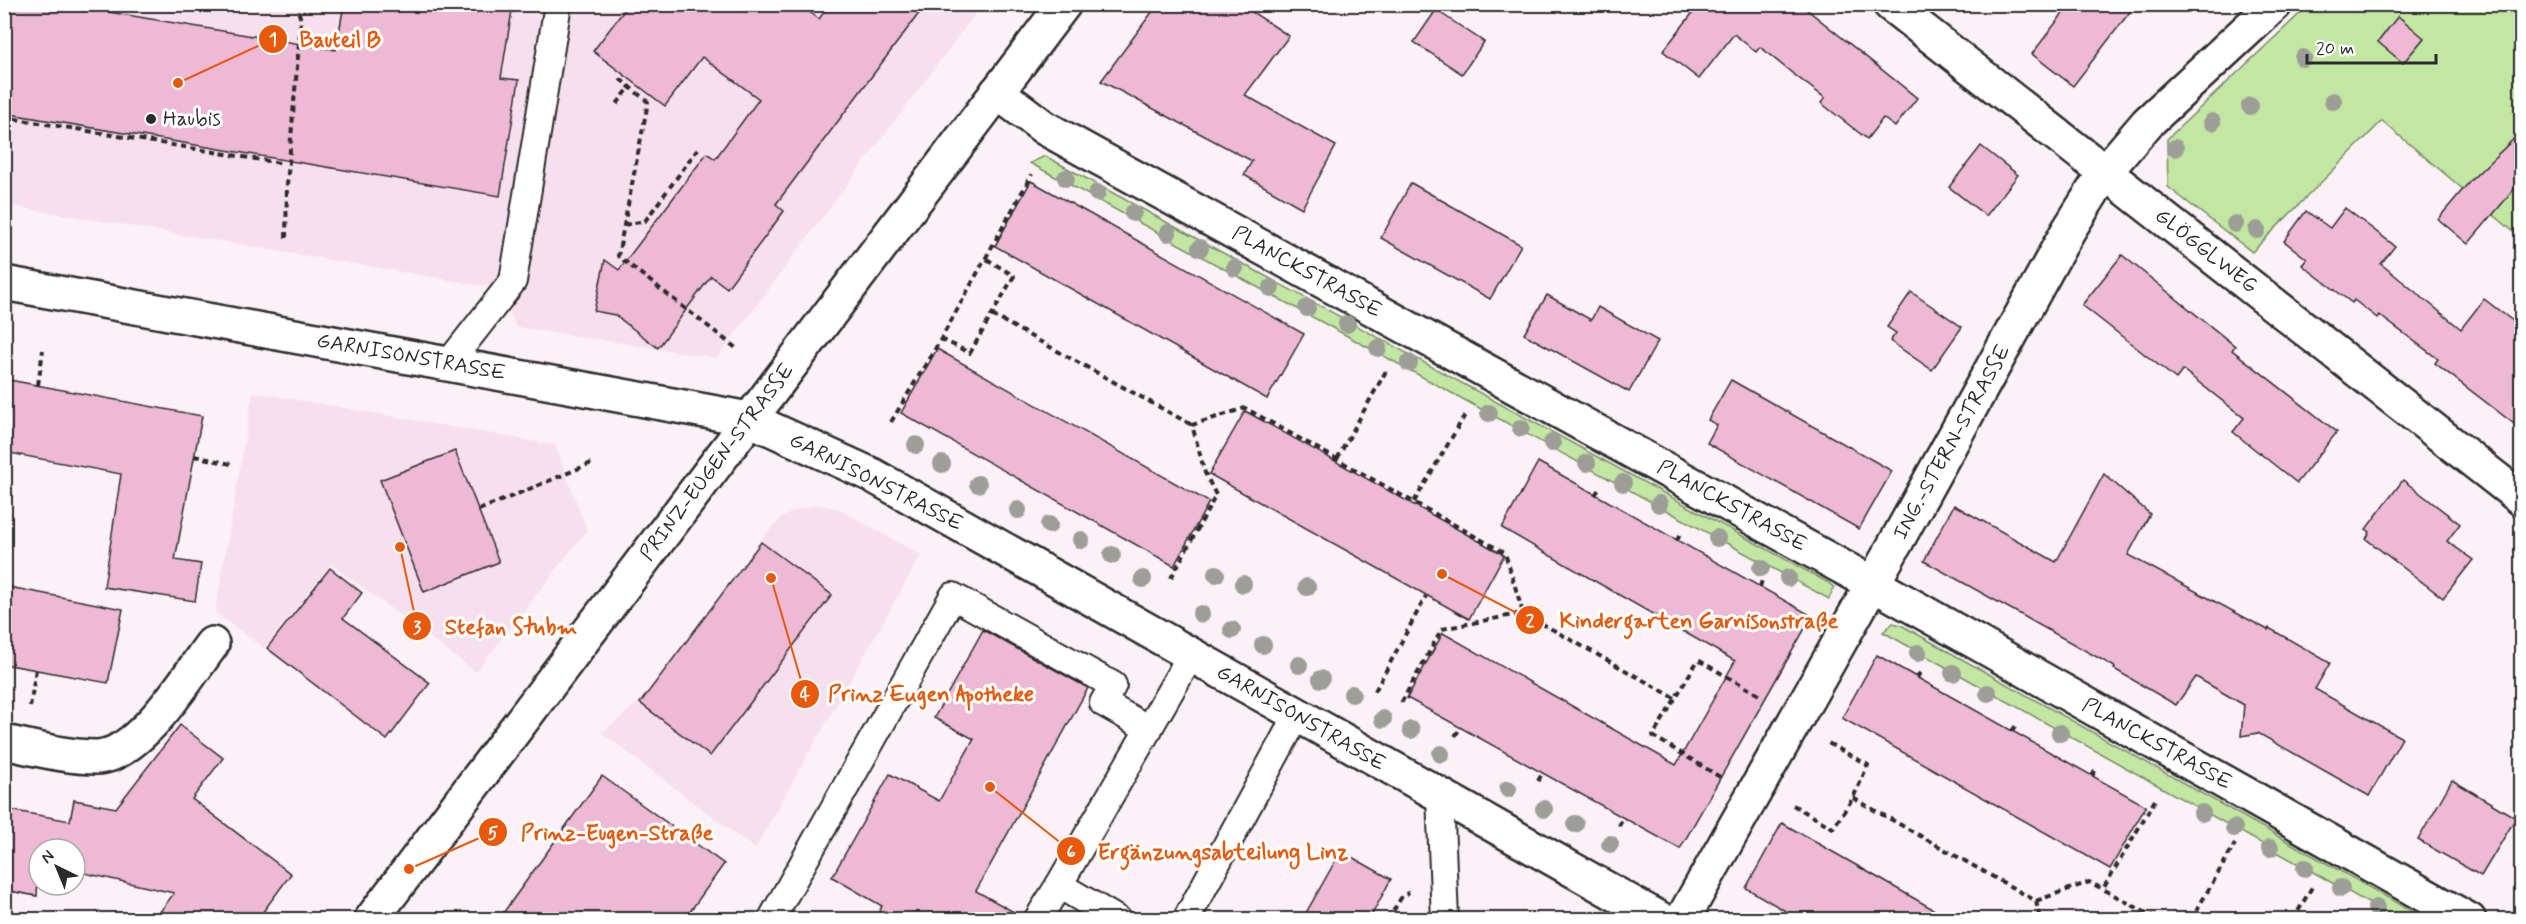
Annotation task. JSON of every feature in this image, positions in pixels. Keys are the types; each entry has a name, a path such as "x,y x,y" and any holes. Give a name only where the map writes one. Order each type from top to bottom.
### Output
{"street":[{"name":"PRINZ-EUGEN-STRASSE","path":"383,915 749,419 1064,4"},
{"name":"GLÖGGLWEG","path":"1890,4 2522,499"},
{"name":"ING.-STERN-STRASSE","path":"1682,920 1873,584 2068,231 2105,172 2147,123 2275,4"},
{"name":"PLANCKSTRASSE","path":"998,92 1045,128 1873,584 2469,920"},
{"name":"GARNISONSTRASSE","path":"4,283 749,419 872,475 1662,920"},
{"path":"4,742 98,757 125,747 152,724 212,644"}],"lane":[{"path":"448,364 513,281 558,4"},
{"path":"771,920 953,596 1113,685 1103,703 1149,729"},
{"path":"1037,920 1191,655"},
{"path":"1186,920 1297,715"},
{"path":"1440,796 1445,920"},
{"path":"1059,885 1118,920"}],"path":[{"path":"286,238 287,185 301,20 296,4"},
{"path":"620,79 648,102 618,256 736,348"},
{"path":"617,104 630,87"},
{"path":"4,117 280,163"},
{"path":"624,225 645,221 700,146"},
{"path":"891,422 941,339 1032,174"},
{"path":"941,339 970,353 1014,276 985,258"},
{"path":"992,315 1192,425 1205,473 1216,495 1171,578"},
{"path":"38,385 43,351"},
{"path":"1337,459 1386,371"},
{"path":"1192,425 1245,408 1505,553 1523,613"},
{"path":"1414,502 1465,415"},
{"path":"194,456 231,464"},
{"path":"479,510 594,462"},
{"path":"1595,495 1599,489"},
{"path":"1677,540 1680,534"},
{"path":"1760,587 1762,580"},
{"path":"1375,691 1426,596"},
{"path":"1400,705 1442,629 1523,613 1675,698"},
{"path":"1724,779 1653,736 1698,660 1768,700"},
{"path":"29,713 36,669"},
{"path":"1917,678 1922,669"},
{"path":"2012,731 2018,723"},
{"path":"1455,735 1461,727"},
{"path":"1787,802 1833,828 1853,798 1868,765 1823,740"},
{"path":"2092,776 2097,768"},
{"path":"1538,781 1543,772"},
{"path":"1853,798 2036,901 2040,920"},
{"path":"2103,889 2155,800"},
{"path":"1619,826 1623,818"},
{"path":"2191,920 2235,844"},
{"path":"2036,901 2089,882 2159,920"},
{"path":"2293,920 2312,887"}],"shaded area":[{"path":"4,5 982,5 717,358 516,327 510,314 508,290 5,205"},
{"path":"253,392 555,445 587,530 476,672 331,564 264,648 215,613"},
{"path":"816,504 839,509 921,555 755,849 602,733 655,688 766,534 781,518"}],"green space":[{"path":"2309,5 2521,5 2521,238 2382,121 2252,252 2168,187 2167,139"},
{"path":"1045,156 1827,582 1834,587 1829,599 1030,163"},
{"path":"1893,623 1901,625 2426,919 2397,919 1883,632"}],"building":[{"path":"4,4 61,4 336,50 344,4 513,4 501,78 519,80 500,196 4,113"},
{"path":"629,4 799,4 819,19 830,4 926,4 776,204 784,211 727,288 711,276 658,348 615,315 594,311 605,260 619,270 707,153 715,159 759,99 702,57 665,106 593,51"},
{"path":"1158,4 1240,4 1289,36 1245,95 1336,146 1302,208 1244,175 1252,161 1101,81"},
{"path":"1696,4 1800,4 1917,98 1895,127 1883,118 1867,139 1821,103 1825,98 1760,47 1756,52 1734,34 1699,79 1663,51 1698,6"},
{"path":"2070,4 2136,4 2073,86 2032,54"},
{"path":"1436,10 1484,42 1462,74 1414,42"},
{"path":"2398,16 2424,38 2403,63 2378,42"},
{"path":"2522,131 2522,180 2468,244 2438,219 2471,180"},
{"path":"1981,146 2018,175 1986,216 1949,187"},
{"path":"1031,181 1304,334 1267,399 995,246"},
{"path":"1411,183 1521,245 1490,299 1381,238"},
{"path":"2345,208 2395,246 2381,264 2461,329 2484,299 2522,328 2522,430 2435,363 2438,359 2379,315 2377,318 2354,300 2352,303 2302,265 2307,259 2284,241 2306,211 2330,228"},
{"path":"2122,255 2235,346 2232,350 2337,432 2297,483 2233,432 2244,418 2183,370 2176,379 2082,305"},
{"path":"1911,292 1962,327 1932,370 1890,341 1896,333 1887,327"},
{"path":"1547,295 1591,320 1598,307 1658,341 1629,392 1524,334"},
{"path":"937,349 1209,502 1174,566 901,413"},
{"path":"4,379 202,416 175,560 201,564 195,601 104,587 121,474 4,452"},
{"path":"1731,380 1892,471 1859,529 1707,443 1717,425 1708,420"},
{"path":"1245,411 1504,555 1469,619 1209,474"},
{"path":"455,451 499,562 424,592 380,480"},
{"path":"1538,462 1812,616 1680,849 1407,698 1443,633 1676,765 1735,661 1502,528"},
{"path":"2104,474 2150,514 2128,555 2268,630 2269,628 2330,663 2315,689 2402,738 2369,796 2258,733 2241,736 2244,705 2196,677 2176,705 2114,669 2115,667 1924,561 1954,505 2056,562"},
{"path":"2403,480 2460,524 2447,541 2473,560 2443,598 2366,539 2370,532 2366,529"},
{"path":"761,542 832,595 710,756 640,703"},
{"path":"330,568 362,593 343,618 430,683 387,740 267,648"},
{"path":"4,586 123,609 108,683 4,664"},
{"path":"983,630 1088,688 976,891 1023,917 1022,920 875,920 882,906 832,877 890,774 939,801 974,739 934,718"},
{"path":"1877,655 2146,806 2110,869 1842,718"},
{"path":"180,725 223,758 192,799 291,874 257,920 154,920 174,893 87,874 87,837 27,837 27,894 4,890 4,809 70,821 74,800 116,808"},
{"path":"602,776 724,864 684,920 498,920"},
{"path":"2452,780 2516,818 2481,876 2418,840"},
{"path":"1782,823 1952,920 1801,920 1746,888"},
{"path":"1341,851 1391,879 1369,920 1302,920"}],"place":[{"name":"Bauteil B","path":"178,83"},
{"name":"Haubis","path":"151,119"},
{"name":"Stefan Stubm","path":"400,547"},
{"name":"Kindergarten Garnisonstraße","path":"1442,574"},
{"name":"Prinz Eugen Apotheke","path":"771,578"},
{"name":"Ergänzungsabteilung Linz","path":"990,787"},
{"name":"Prinz-Eugen-Straße","path":"409,869"}]}
